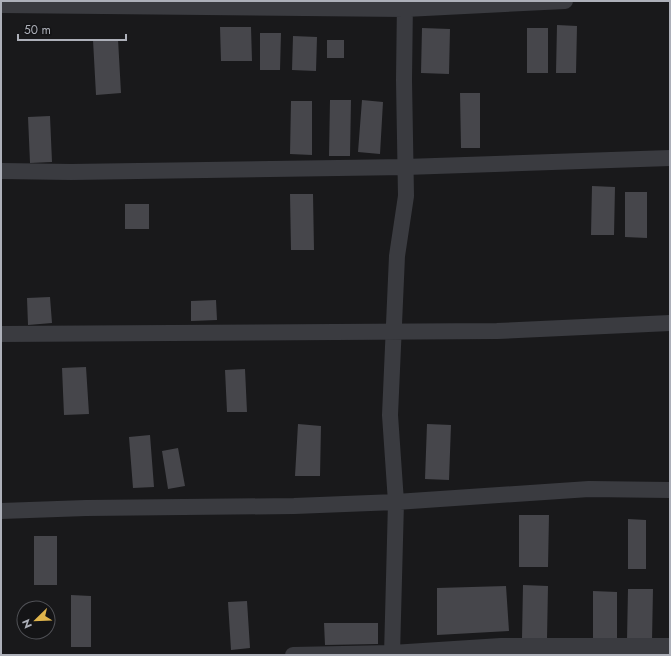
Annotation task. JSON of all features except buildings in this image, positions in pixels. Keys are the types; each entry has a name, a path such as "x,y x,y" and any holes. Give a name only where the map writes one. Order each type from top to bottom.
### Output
{"street":[{"path":"1,5 405,5 565,1"},
{"path":"392,654 396,502 390,415 397,256 406,196 404,80 405,5"},
{"path":"1,170 71,172 405,167 670,158"},
{"path":"1,334 498,331 670,323"},
{"path":"1,511 86,508 294,506 396,502 589,489 670,490"},
{"path":"293,655 392,654 501,646 670,646"}]}
